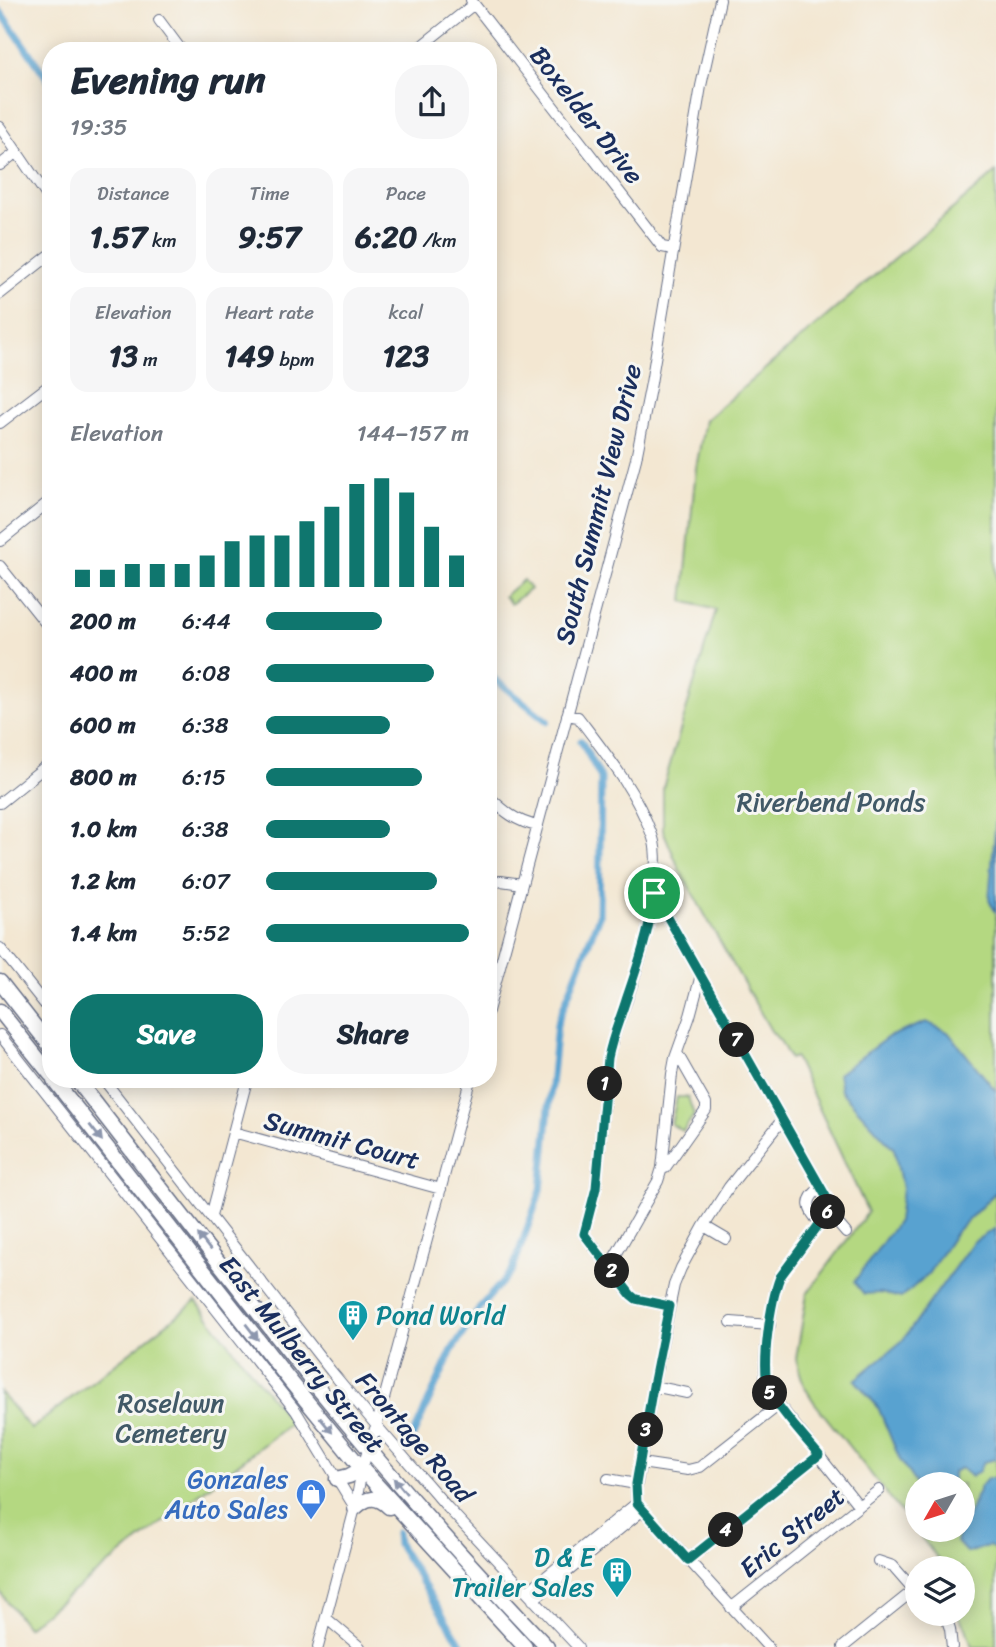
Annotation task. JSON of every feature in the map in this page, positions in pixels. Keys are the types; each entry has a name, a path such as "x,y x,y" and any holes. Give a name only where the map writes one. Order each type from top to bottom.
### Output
{"highway":[{"path":"0,982 42,1036"},
{"path":"0,1010 42,1064"},
{"name":"East Mulberry Street","path":"60,1088 362,1469 525,1647"},
{"name":"East Mulberry Street","path":"83,1088 320,1390 460,1553 547,1647"},
{"path":"337,1479 362,1469"},
{"path":"355,1508 370,1497 379,1499 422,1536"}],"street":[{"name":"South Summit View Drive","path":"497,977 636,459 701,86 720,0"},
{"name":"Boxelder Drive","path":"472,2 662,247 673,249"},
{"path":"425,42 472,2"},
{"path":"159,20 175,42"},
{"path":"0,127 42,189"},
{"path":"0,165 17,152"},
{"path":"0,294 42,261"},
{"path":"0,423 42,391"},
{"path":"0,541 42,507"},
{"path":"0,566 42,619"},
{"path":"567,715 578,717 618,769 653,836 656,859 649,929 611,1041 596,1188 584,1234 631,1295 636,1299 669,1306"},
{"path":"0,803 42,769"},
{"path":"497,804 513,818 538,826"},
{"path":"497,881 522,884"},
{"path":"654,893 821,1188 830,1210 846,1233"},
{"path":"0,948 42,1001"},
{"path":"658,1181 664,1157 672,1074 701,975"},
{"path":"0,1035 296,1411 355,1508"},
{"path":"609,1267 668,1162 706,1110 706,1104 677,1053"},
{"name":"Frontage Road","path":"110,1088 376,1425 448,1508 578,1647"},
{"path":"211,1216 245,1088"},
{"path":"318,1647 355,1508 362,1469 468,1088"},
{"path":"768,1647 640,1507 636,1484 653,1386 677,1276 729,1187 782,1120"},
{"name":"Summit Court","path":"233,1132 440,1189"},
{"path":"820,1223 809,1206 811,1197 821,1188"},
{"path":"830,1210 780,1277 770,1325 765,1378 779,1405 859,1506"},
{"path":"704,1226 726,1239"},
{"path":"731,1322 770,1325"},
{"path":"653,1386 687,1393"},
{"path":"641,1463 688,1470 701,1466 779,1405"},
{"path":"688,1560 819,1455"},
{"path":"607,1479 636,1484"},
{"name":"Eric Street","path":"731,1608 879,1490"},
{"path":"530,1596 640,1507"},
{"path":"878,1561 893,1566 905,1579"},
{"path":"843,1647 905,1599"},
{"path":"326,1618 360,1647"},
{"path":"949,1626 952,1647"}],"green space":[{"name":"Riverbend Ponds","path":"996,172 996,1647 972,1647 965,1626 975,1626 975,1556 936,1556 925,1542 975,1542 975,1472 905,1472 905,1517 814,1402 804,1386 796,1359 807,1294 868,1212 795,1057 790,1059 771,1031 680,871 663,830 663,788 716,610 683,601 696,468 705,420"},
{"path":"523,580 530,589 511,604 504,596"},
{"path":"677,1097 688,1097 694,1115 683,1131 671,1124"},
{"name":"Roselawn Cemetery","path":"196,1301 291,1423 27,1627 0,1592 0,1392 31,1429"}],"water":[{"path":"996,816 996,913 989,900"},
{"path":"926,1022 948,1032 996,1091 996,1192 956,1232 928,1274 901,1298 881,1293 864,1294 854,1282 898,1221 902,1188 894,1149 841,1091 838,1074 888,1037"},
{"path":"996,1228 996,1459 983,1462 975,1474 961,1468 953,1472 908,1472 900,1460 878,1407 855,1380 902,1341 973,1242"},
{"path":"996,1477 996,1550 989,1546 967,1553 957,1542 975,1542 975,1499 987,1479"}],"waterway":[{"path":"0,11 42,71"},
{"path":"497,681 547,721"},
{"path":"407,1449 452,1350 481,1306 512,1271 541,1190 557,1024 599,916 601,778 581,741"},
{"path":"397,1533 398,1544 463,1647"}],"place":[{"name":"Pond World","path":"353,1342"},
{"name":"Gonzales Auto Sales","path":"311,1521"},
{"name":"D & E Trailer Sales","path":"617,1599"}],"route":[{"path":"654,893 832,1207 780,1277 773,1302 766,1354 765,1378 770,1392 819,1455 688,1560 637,1503 636,1484 669,1306 636,1299 631,1295 584,1234 596,1188 611,1041 649,929 654,893"}]}
